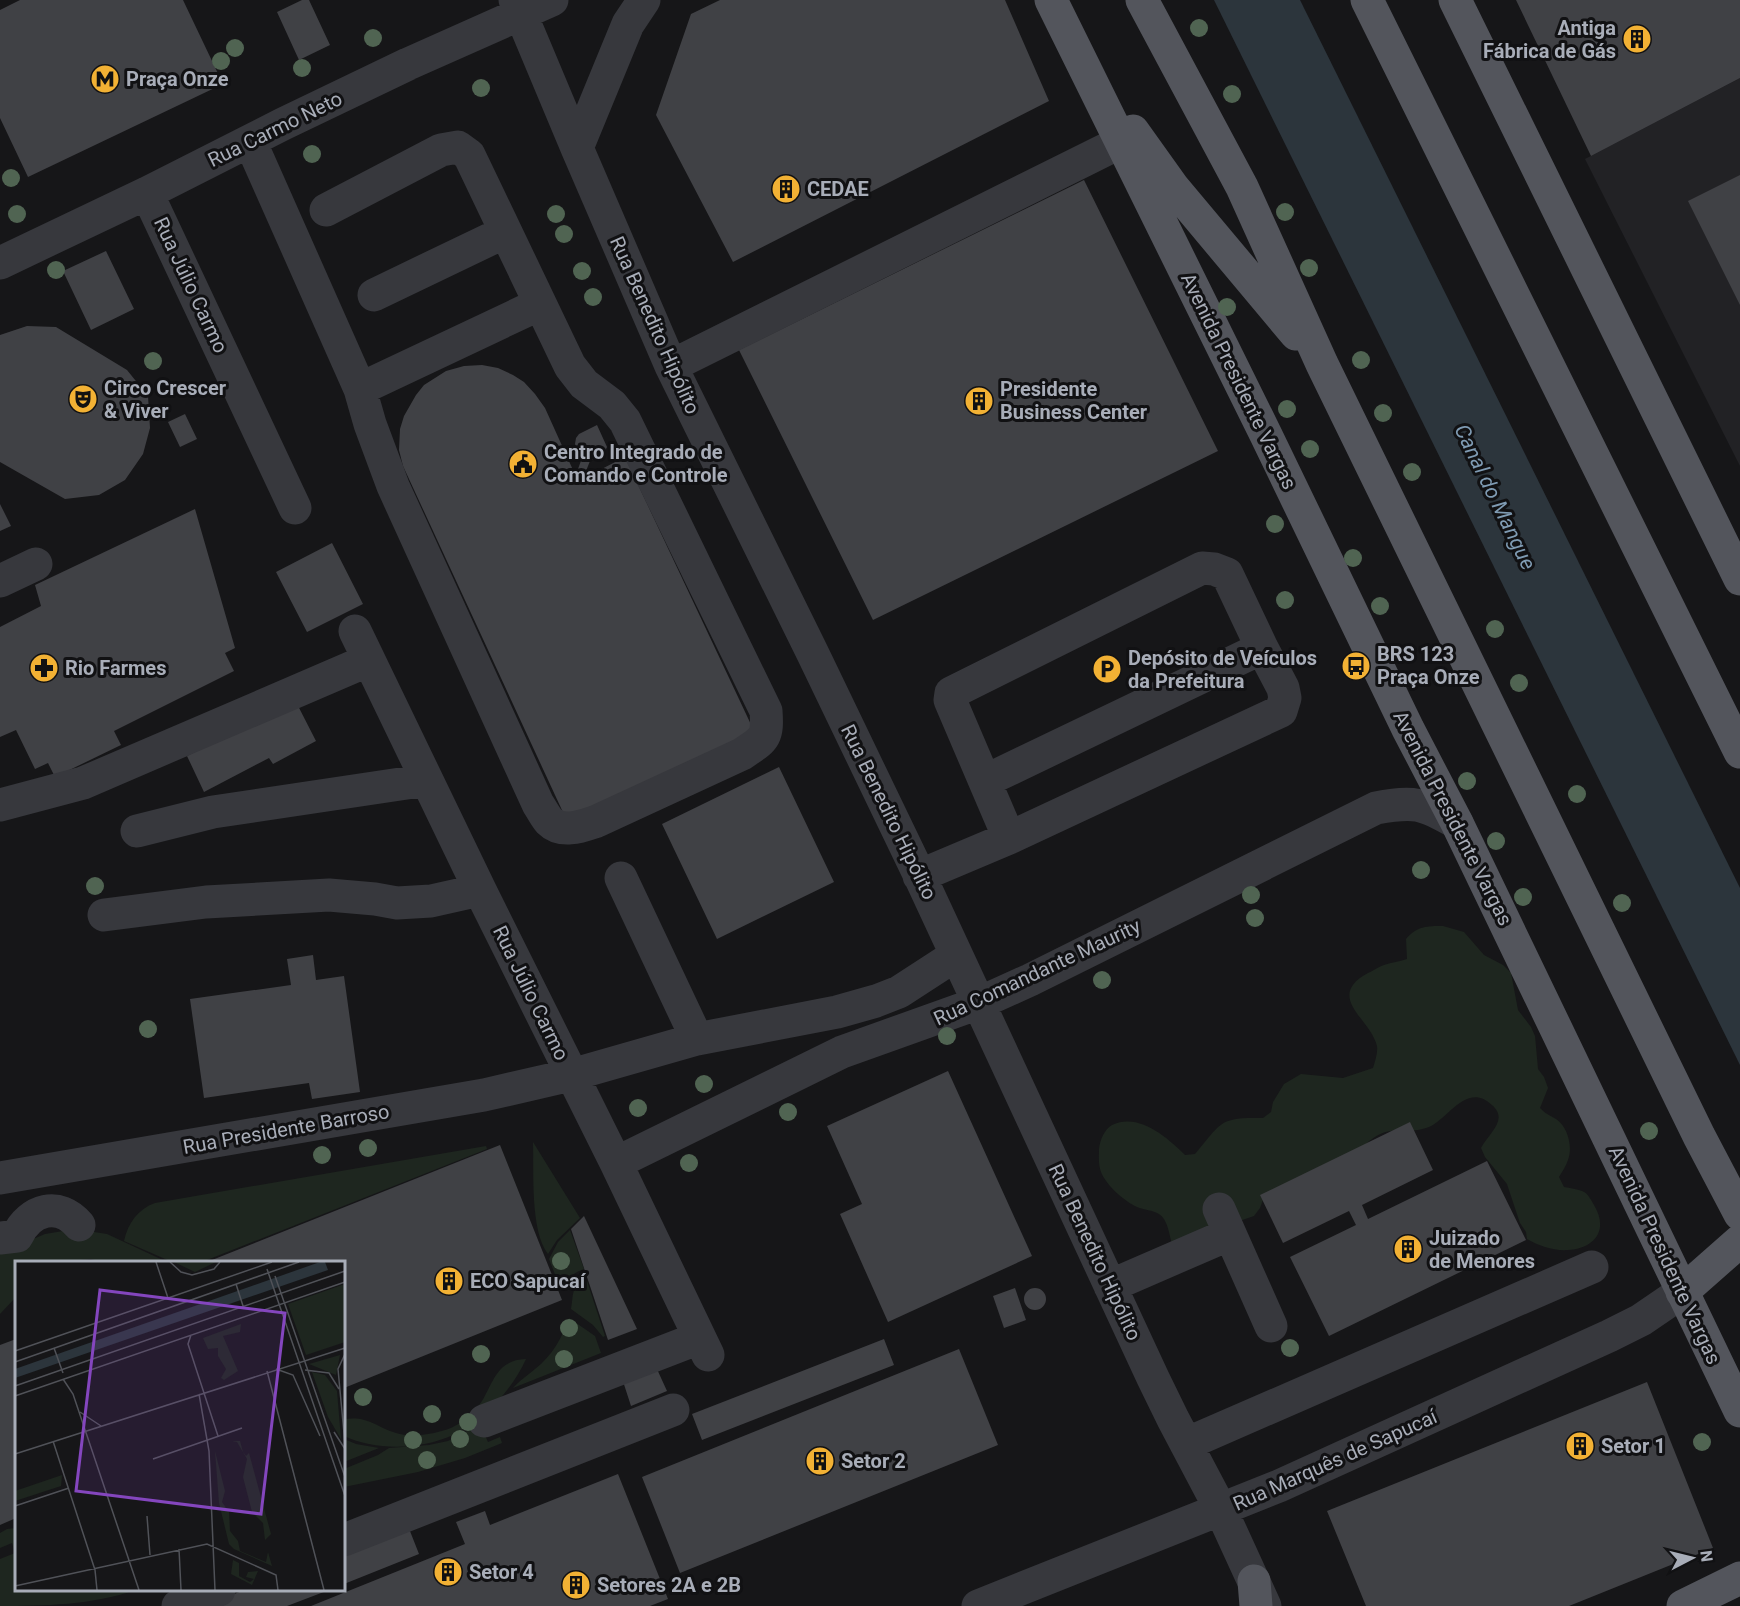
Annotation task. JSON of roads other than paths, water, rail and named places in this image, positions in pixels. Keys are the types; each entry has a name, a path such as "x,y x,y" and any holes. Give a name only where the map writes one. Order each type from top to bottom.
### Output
{"main road":[{"name":"Avenida Presidente Vargas","path":"1051,0 1408,729 1457,823 1740,1411"},
{"path":"1142,0 1242,188 1322,364 1740,1214"},
{"path":"1367,0 1740,752"},
{"path":"1455,0 1740,579"},
{"path":"1077,51 1173,187 1322,364"},
{"path":"1682,1292 1740,1241"},
{"path":"1683,1606 1740,1578"}],"street":[{"name":"Rua Carmo Neto","path":"0,263 147,193 518,7 552,0"},
{"path":"577,148 628,24 644,0"},
{"name":"Rua Benedito Hipólito","path":"518,7 671,366 819,665 1110,1286 1186,1444 1221,1510 1258,1598"},
{"path":"250,141 360,389 370,424 393,486 538,804 550,823 564,829 580,827 597,821 742,754 762,740 767,726 766,711 626,421 612,405 584,384 570,366 469,156 458,147 441,150 326,210"},
{"path":"671,366 1121,142"},
{"name":"Rua Júlio Carmo","path":"147,193 295,508"},
{"path":"374,295 505,232"},
{"path":"360,389 434,352 540,304"},
{"path":"0,581 36,564"},
{"path":"919,876 1009,838 1281,711 1285,698 1284,688 1227,574 1214,569 1202,568 951,693 950,700 1009,838"},
{"name":"Rua Júlio Carmo","path":"355,631 704,1346 484,1421"},
{"path":"985,781 1262,648"},
{"path":"0,805 83,783 369,660"},
{"path":"137,831 213,812 427,780"},
{"name":"Rua Comandante Maurity","path":"616,1163 843,1052 978,1003 1063,964 1376,808 1402,803 1417,805 1433,809 1457,823"},
{"path":"621,878 697,1039"},
{"path":"104,915 206,902 329,895 397,903 432,902 480,890"},
{"path":"571,1075 697,1039 837,1012 876,1001 899,992 956,955"},
{"name":"Rua Presidente Barroso","path":"0,1178 484,1095 571,1075"},
{"path":"0,1238 17,1236 21,1227 28,1220 39,1213 50,1211 61,1212 71,1217 79,1225"},
{"path":"1110,1286 1225,1222 1271,1326"},
{"path":"1186,1444 1592,1267"},
{"name":"Rua Marquês de Sapucaí","path":"978,1606 1280,1486 1609,1336 1641,1320 1682,1292"},
{"path":"345,1540 673,1410"},
{"path":"178,1606 216,1591"}],"water":[{"name":"Canal do Mangue","path":"1214,0 1300,0 1740,888 1740,1065"}],"place":[{"name":"Antiga Fábrica de Gás","path":"1637,39"},
{"name":"Praça Onze","path":"105,79"},
{"name":"CEDAE","path":"786,189"},
{"name":"Circo Crescer & Viver","path":"83,399"},
{"name":"Presidente Business Center","path":"979,401"},
{"name":"Centro Integrado de Comando e Controle","path":"523,464"},
{"name":"BRS 123 Praça Onze","path":"1356,666"},
{"name":"Rio Farmes","path":"44,668"},
{"name":"Depósito de Veículos da Prefeitura","path":"1107,669"},
{"name":"Juizado de Menores","path":"1408,1249"},
{"name":"ECO Sapucaí","path":"449,1281"},
{"name":"Setor 1","path":"1580,1446"},
{"name":"Setor 2","path":"820,1461"},
{"name":"Setor 4","path":"448,1572"},
{"name":"Setores 2A e 2B","path":"576,1585"}]}
